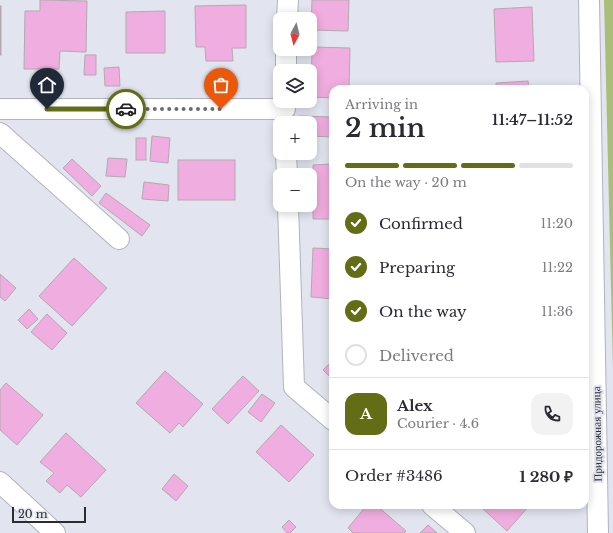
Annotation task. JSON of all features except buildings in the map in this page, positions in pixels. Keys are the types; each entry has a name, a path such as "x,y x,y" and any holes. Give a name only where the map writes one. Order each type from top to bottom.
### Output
{"street":[{"path":"287,12 288,0"},
{"name":"Придорожная улица","path":"590,0 598,533"},
{"path":"0,109 285,111"},
{"path":"0,133 119,239"},
{"path":"288,212 294,387 329,417"},
{"path":"0,482 55,533"},
{"path":"437,509 465,533"}],"green space":[{"path":"604,0 613,0 613,369"}],"way so far":[{"path":"126,109 221,109"}],"route":[{"path":"47,109 126,109"}]}
